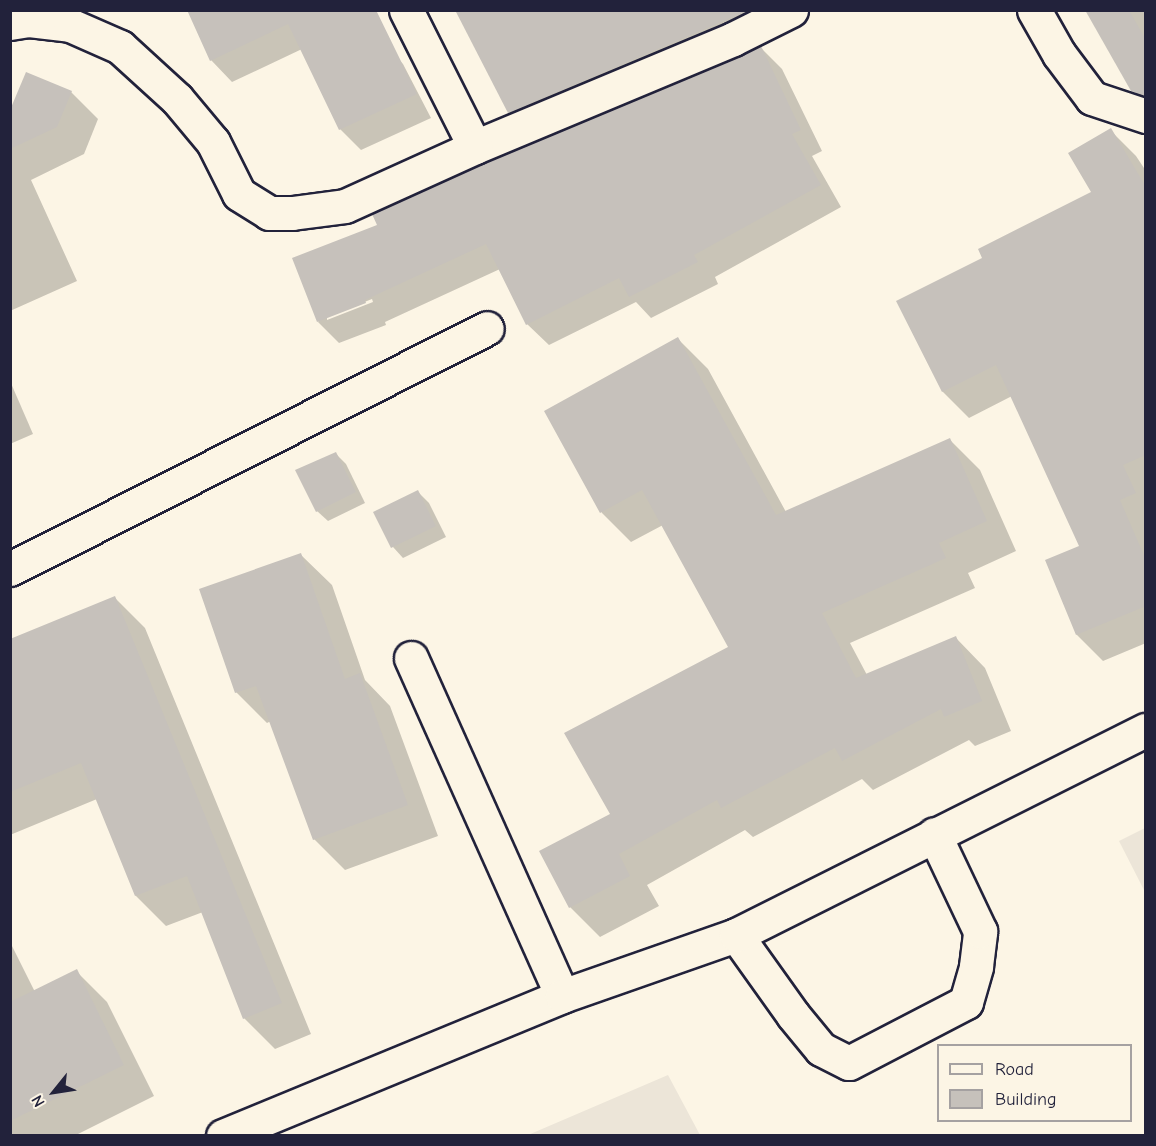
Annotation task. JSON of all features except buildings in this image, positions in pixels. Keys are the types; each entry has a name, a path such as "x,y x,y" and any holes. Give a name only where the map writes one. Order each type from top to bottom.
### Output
{"street":[{"path":"406,10 475,147"},
{"path":"10,23 29,20 70,25 120,46 177,99 213,142 239,194 269,213 292,213 345,206 475,147 733,39 790,10"},
{"path":"1034,10 1059,54 1092,98 1146,116"},
{"path":"10,569 487,328"},
{"path":"411,658 562,996"},
{"path":"223,1136 562,996 736,935 1146,730"},
{"path":"736,935 792,1015 821,1049 849,1063 966,1002 976,966 980,931 934,834"}],"shaded area":[{"path":"1145,828 1145,892 1119,841"},
{"path":"668,1075 700,1135 528,1135"}]}
